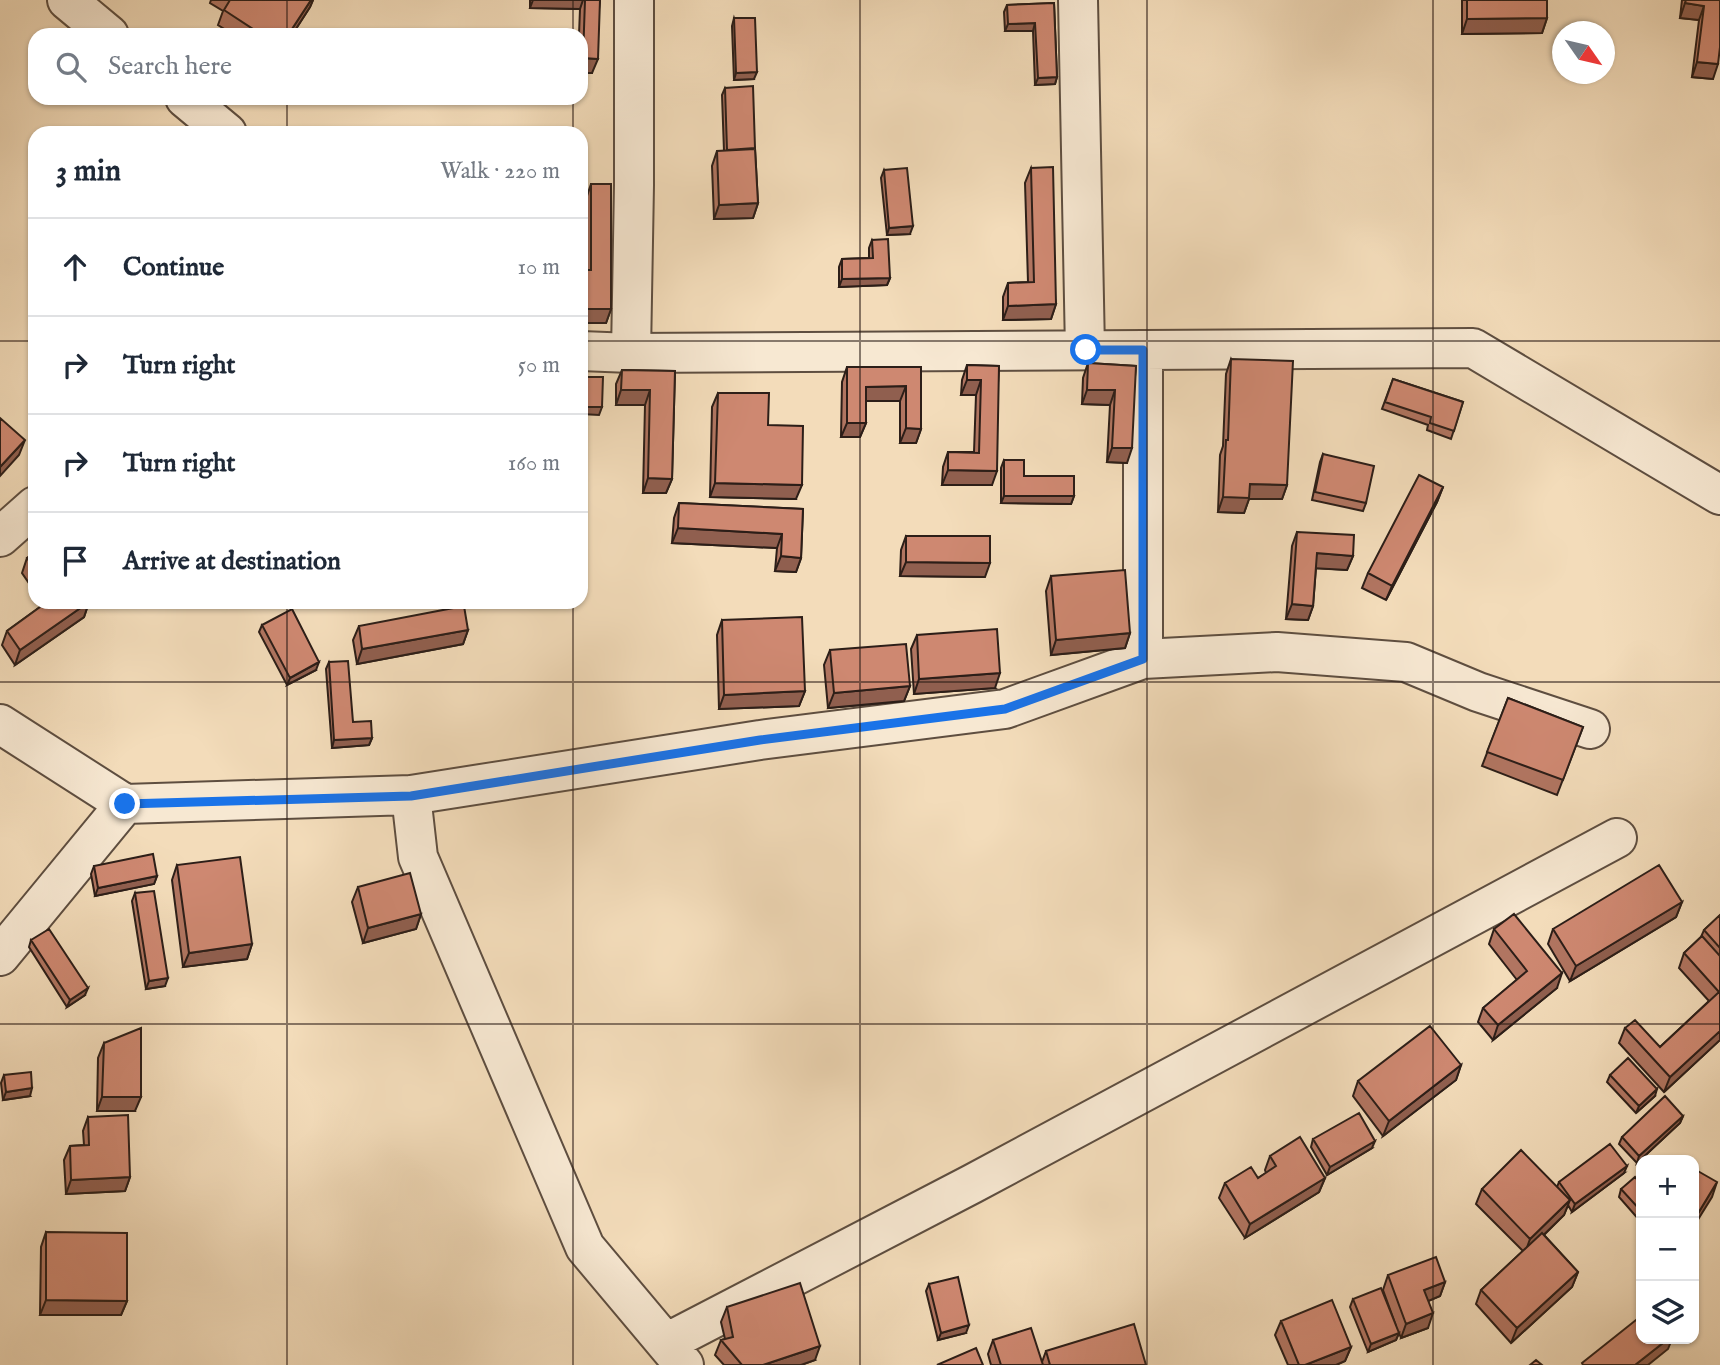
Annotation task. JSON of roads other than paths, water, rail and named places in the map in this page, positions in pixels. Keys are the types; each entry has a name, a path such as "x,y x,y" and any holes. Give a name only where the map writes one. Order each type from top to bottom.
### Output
{"street":[{"path":"67,0 101,28"},
{"path":"631,353 634,0"},
{"path":"1078,0 1086,350"},
{"path":"193,105 219,126"},
{"path":"588,351 1473,348 1720,495"},
{"path":"1143,350 1143,659"},
{"path":"0,537 28,512"},
{"path":"0,724 125,804 411,796 760,740 1005,709 1143,659 1277,652 1406,662 1478,692 1590,729"},
{"path":"411,796 418,857 585,1247 675,1354 972,1184 1617,838"},
{"path":"0,956 125,804"}]}
